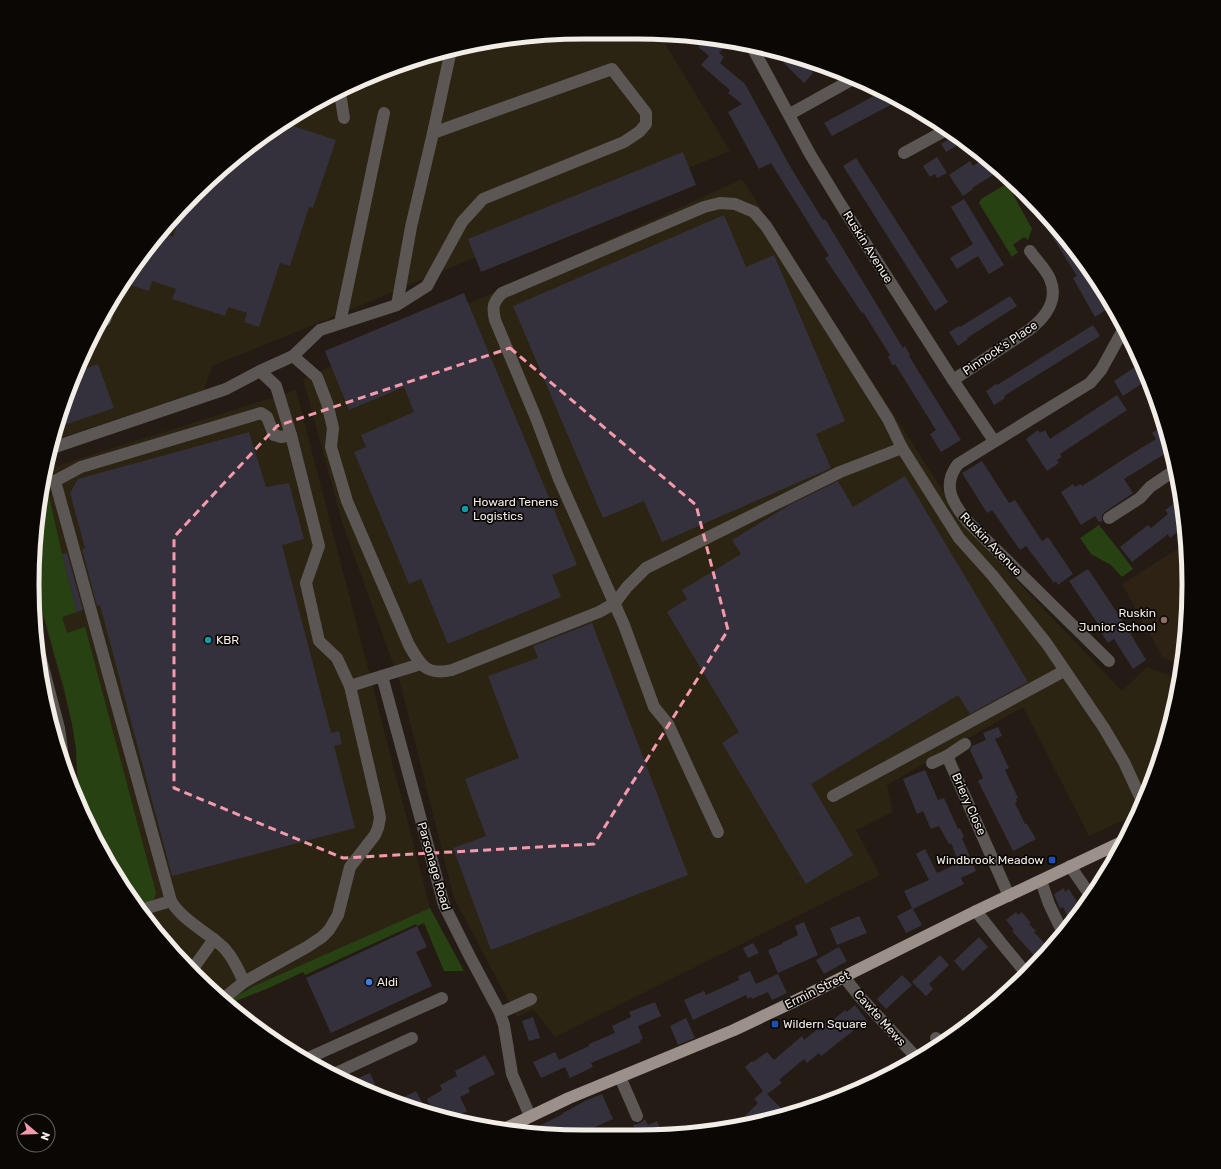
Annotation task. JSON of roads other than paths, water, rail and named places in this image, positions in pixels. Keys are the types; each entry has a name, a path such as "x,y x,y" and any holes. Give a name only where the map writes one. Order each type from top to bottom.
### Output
{"main road":[{"name":"Ermin Street","path":"512,1125 569,1098 734,1030 1116,844"}],"street":[{"name":"Ruskin Avenue","path":"755,52 790,114 810,154 841,205 953,380 994,441"},
{"path":"397,305 411,227 450,56"},
{"path":"57,446 226,389 293,356 320,330 397,305 427,286 462,222 483,199 624,142 639,132 646,124 646,113 612,69 433,133"},
{"path":"790,114 847,82"},
{"path":"341,96 344,118"},
{"path":"340,323 384,113"},
{"path":"904,153 942,132"},
{"path":"718,832 668,724 654,707 624,624 559,479 536,418 495,320 493,311 494,304 502,293 704,207 726,202 754,212 766,226 888,419 902,448 960,538 993,576 1047,644 1104,728 1124,762 1139,795"},
{"name":"Pinnock's Place","path":"953,380 1029,330 1040,322 1047,313 1053,295 1052,286 1049,278 1030,251"},
{"name":"Ruskin Avenue","path":"1109,661 1090,644 968,522 952,500 950,485 952,474 958,464 1090,383 1101,370 1121,334"},
{"path":"293,356 317,377 330,415 333,428 331,447 347,501 409,645 421,664 432,671 440,673 452,670 599,612 615,603 627,587 646,568 840,472 902,448"},
{"path":"226,996 244,982 307,947 322,937 329,930 338,915 350,867 375,835 380,818 350,686 337,658 320,641 306,583 319,546 289,429 276,386 260,371"},
{"path":"244,982 230,955 214,939 184,917 175,908 171,901 55,481 81,467 261,413 267,417 274,435 281,437 289,429"},
{"path":"1109,518 1140,498 1150,487 1171,473"},
{"path":"350,686 421,664"},
{"path":"833,796 1064,671"},
{"name":"Parsonage Road","path":"382,676 444,905 461,941 500,1013 504,1025 512,1074 530,1116"},
{"path":"56,719 59,731"},
{"path":"932,763 947,756 965,744"},
{"name":"Briery Close","path":"947,756 1009,896"},
{"path":"1070,866 1087,892"},
{"path":"1041,881 1049,904 1060,927"},
{"path":"146,908 171,901"},
{"path":"976,911 1023,969"},
{"path":"195,966 214,939"},
{"name":"Cawte Mews","path":"844,976 860,997 913,1054"},
{"path":"311,1057 442,998"},
{"path":"500,1013 531,999"},
{"path":"339,1072 412,1038"},
{"path":"620,1077 638,1116"}],"place":[{"name":"Howard Tenens Logistics","path":"465,509"},
{"name":"Ruskin Junior School","path":"1164,620"},
{"name":"KBR","path":"208,640"},
{"name":"Windbrook Meadow","path":"1052,860"},
{"name":"Aldi","path":"369,982"},
{"name":"Wildern Square","path":"775,1024"}]}
